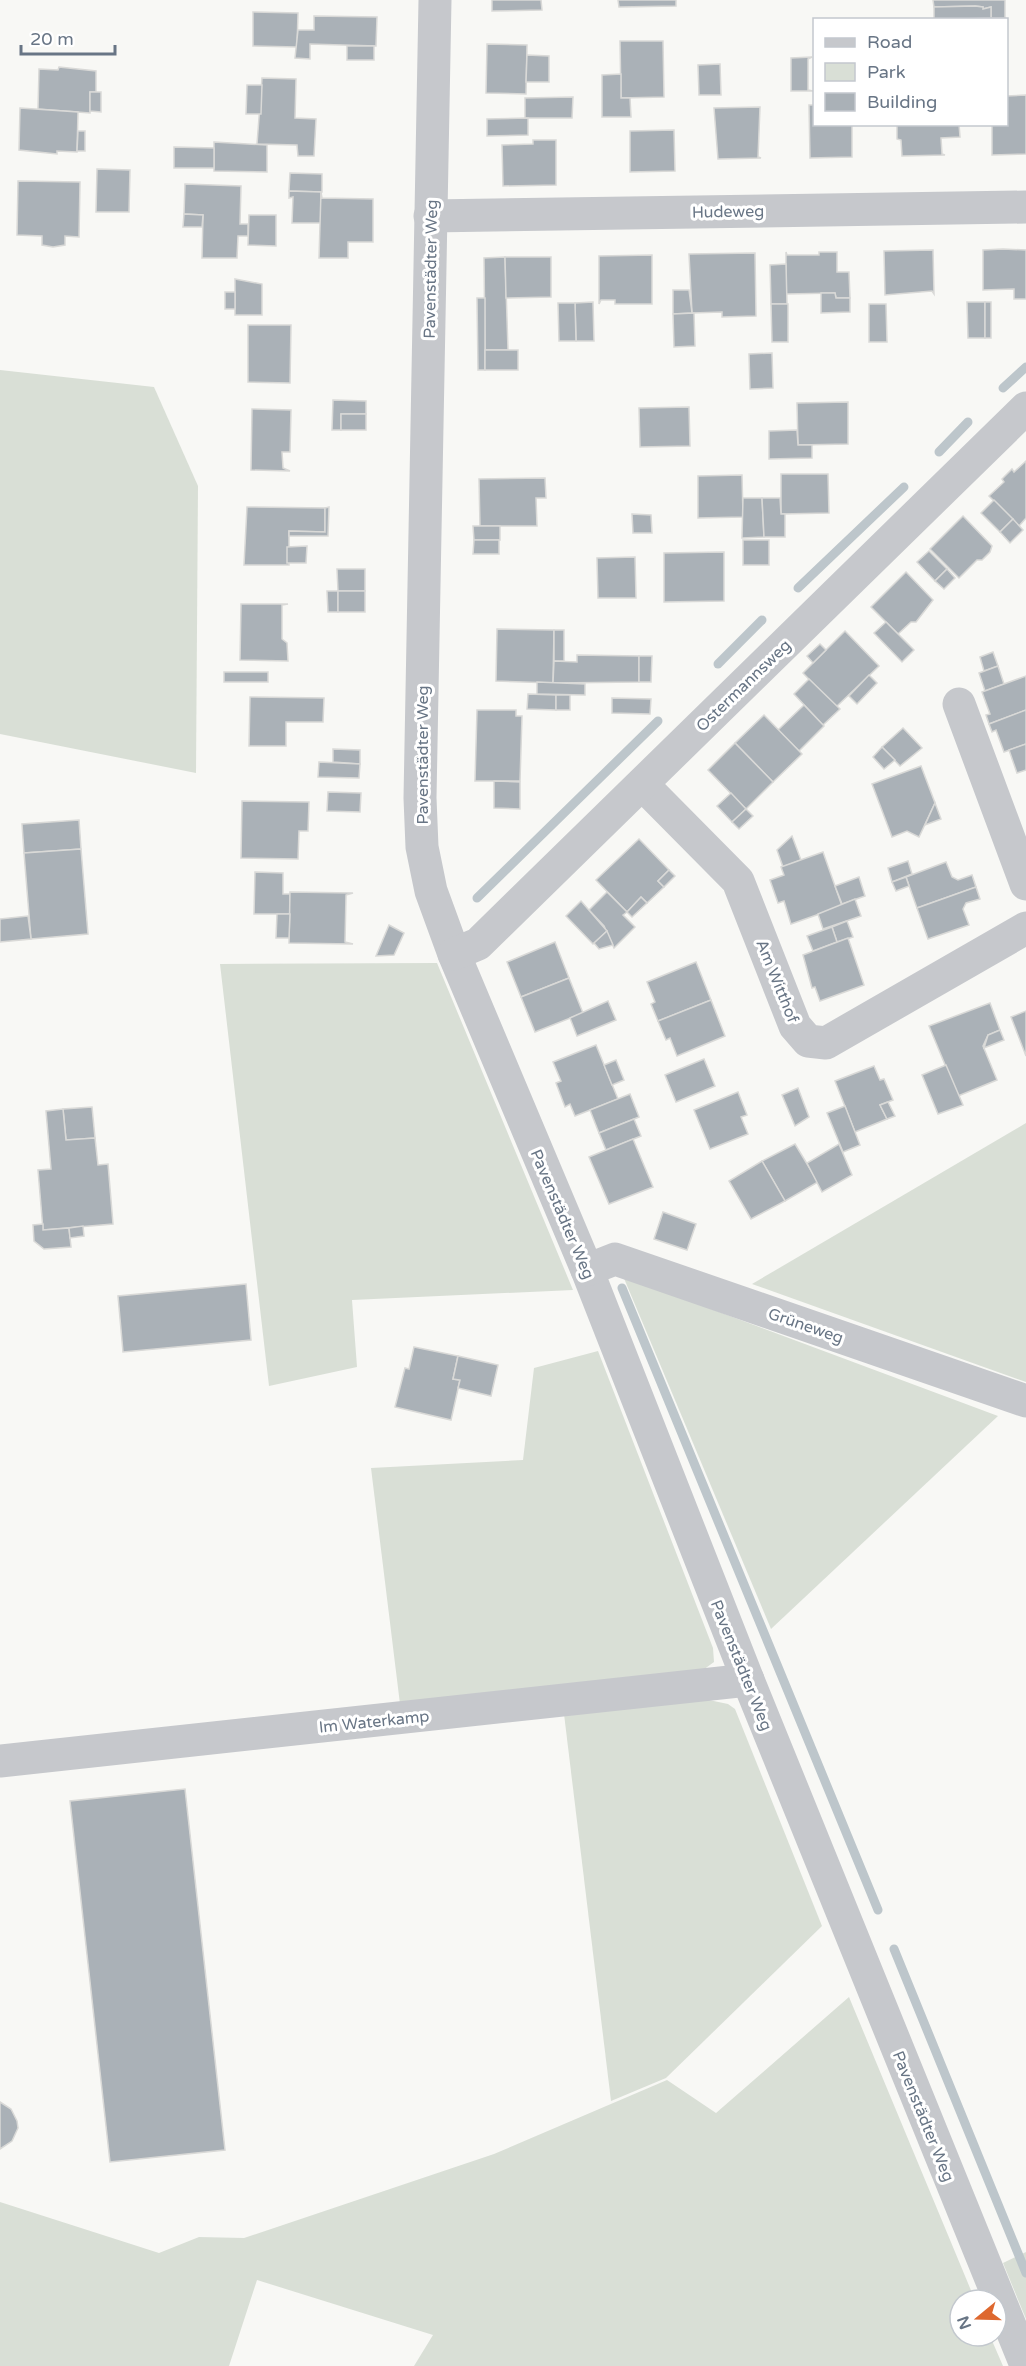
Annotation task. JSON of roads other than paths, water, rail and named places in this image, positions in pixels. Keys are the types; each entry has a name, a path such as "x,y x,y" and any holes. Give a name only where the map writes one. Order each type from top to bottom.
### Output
{"street":[{"name":"Pavenstädter Weg","path":"435,0 422,847 431,891 454,954 587,1270 748,1680 1026,2365"},
{"name":"Hudeweg","path":"430,216 1026,207"},
{"name":"Ostermannsweg","path":"454,954 477,944 1026,408"},
{"path":"959,704 1026,884"},
{"name":"Am Witthof","path":"642,784 738,882 795,1026 808,1041 826,1043 1026,928"},
{"name":"Grüneweg","path":"587,1270 615,1259 1026,1401"},
{"name":"Im Waterkamp","path":"0,1761 748,1680"}],"waterway":[{"path":"1003,388 1026,367"},
{"path":"939,452 968,422"},
{"path":"798,588 904,487"},
{"path":"718,664 762,620"},
{"path":"477,898 658,721"},
{"path":"622,1288 878,1910"},
{"path":"894,1949 1026,2273"}]}
